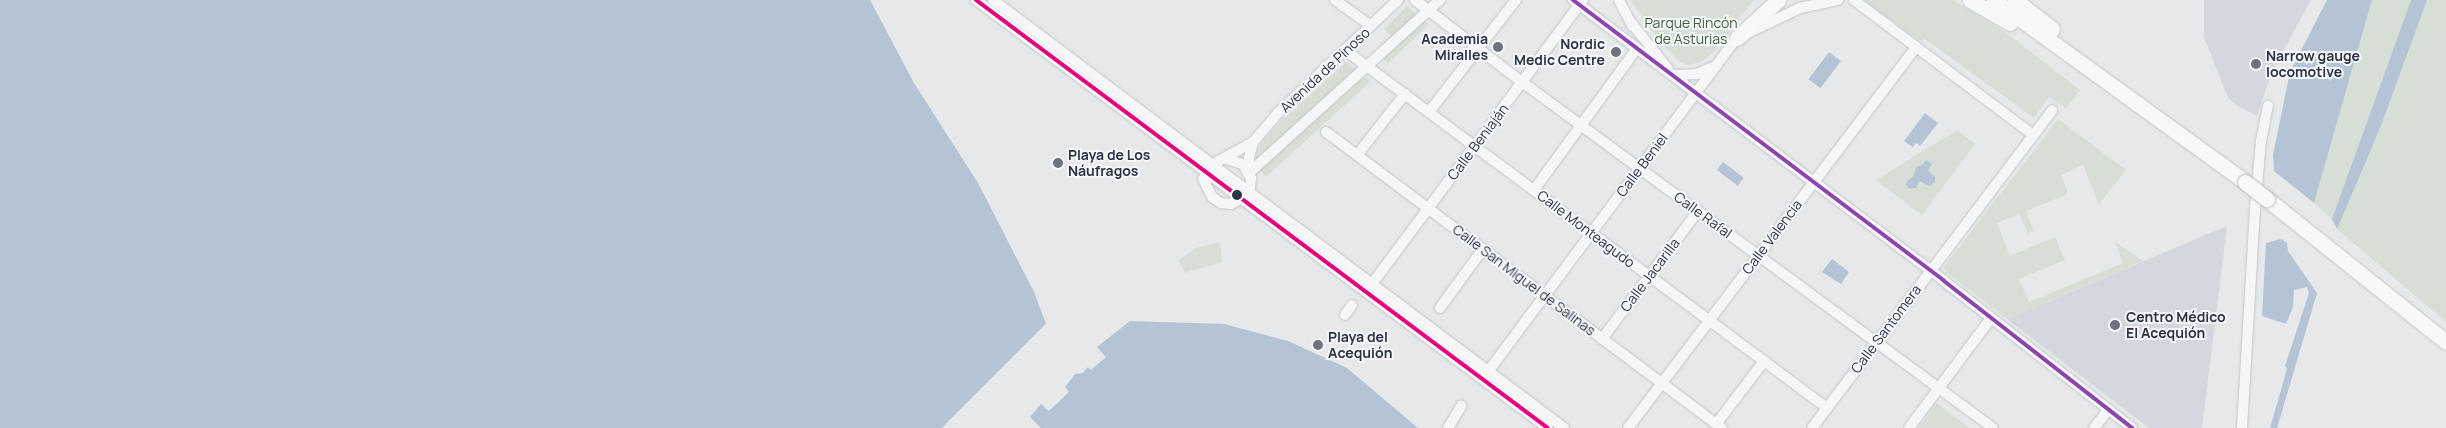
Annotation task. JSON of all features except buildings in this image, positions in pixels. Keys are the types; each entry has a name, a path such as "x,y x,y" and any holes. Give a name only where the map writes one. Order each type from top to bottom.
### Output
{"highway":[{"path":"1737,38 1762,0"},
{"path":"1737,38 1778,0"},
{"path":"1970,0 1999,16 2113,95 2150,112"},
{"path":"1994,0 2267,199 2446,342"},
{"path":"2015,0 2128,90 2150,112"}],"street":[{"path":"976,0 1198,160 1208,174 1212,197 1221,203 1231,204 1245,195 1250,175 1249,158 1253,142"},
{"path":"992,0 1198,160 1208,174 1245,195 1485,375 1564,428"},
{"path":"1335,0 1371,26"},
{"name":"Avenida de Pinoso","path":"1208,174 1227,158 1253,142 1278,113 1398,0"},
{"name":"Calle Rafal","path":"1415,0 1522,82 1993,428"},
{"path":"1250,175 1440,0"},
{"path":"1429,112 1516,0"},
{"path":"1619,0 1650,58"},
{"name":"Calle Beniel","path":"1485,375 1737,38 1800,8 1838,0"},
{"path":"1854,0 2033,134"},
{"path":"1579,2 1672,75 1930,270 2132,428"},
{"name":"Calle Beniaján","path":"1372,284 1579,2"},
{"path":"1630,21 1662,59 1672,75"},
{"name":"Calle Valencia","path":"1628,428 1916,46"},
{"path":"1534,190 1637,48"},
{"name":"Calle Monteagudo","path":"1346,50 1827,408"},
{"path":"1672,75 1697,74 1718,64"},
{"path":"1357,156 1405,94"},
{"path":"2242,428 2255,209 2261,142 2268,106"},
{"name":"Calle Santomera","path":"1812,428 2052,111"},
{"name":"Calle San Miguel de Salinas","path":"1326,132 1602,339 1721,423"},
{"path":"1198,160 1227,158 1238,160 1250,175 1260,200"},
{"path":"1245,195 1260,200 1372,284 1548,428"},
{"name":"Calle Jacarilla","path":"1602,339 1698,211"},
{"path":"1437,311 1483,249"},
{"path":"1345,315 1352,306"},
{"path":"1909,428 1991,318"},
{"path":"1721,423 1764,361"},
{"path":"1448,428 1461,406"},
{"path":"2094,428 2109,409"}],"shaded area":[{"path":"2204,0 2311,0 2271,74 2257,116 2236,105 2228,98 2204,37"},
{"name":"Centro Médico El Acequión","path":"2227,226 2202,428 2149,428 2007,319"}],"green space":[{"name":"Parque Rincón de Asturias","path":"1630,0 1754,0 1715,51 1701,62 1688,65 1680,62 1661,43"},
{"path":"1863,0 1953,0 2006,33 2080,90 2066,109 2049,97 2034,118 1925,39 1920,41"},
{"path":"2372,0 2411,0 2332,219 2314,203"},
{"path":"2427,0 2446,0 2446,322 2337,229 2381,126"},
{"path":"1407,6 1429,24 1388,64 1376,51 1391,36 1384,29"},
{"path":"1346,62 1371,81 1266,177 1257,167 1256,161 1256,153 1261,143 1280,122"},
{"path":"2058,119 2126,170 2099,204 2083,165 2061,175 2068,194 2026,211 2034,231 2028,233 2019,214 1997,223 2010,256 2055,237 2065,260 2019,279 2029,302 2123,263 2115,242 2143,261 2007,319 1946,272 1944,267"},
{"path":"1957,130 1975,144 1922,215 1876,180"},
{"path":"1220,242 1222,262 1185,273 1179,260 1196,248"},
{"path":"1936,403 1970,428 1918,428"}],"water":[{"path":"0,0 870,0 914,83 978,183 1034,292 1046,324 942,428 0,428"},
{"path":"2327,0 2372,0 2314,203 2274,171 2273,155 2290,72"},
{"path":"2411,0 2427,0 2381,126 2337,229 2332,219"},
{"path":"1829,52 1841,61 1821,88 1809,79"},
{"path":"1925,113 1938,123 1920,146 1916,143 1913,147 1904,141"},
{"path":"1926,160 1932,164 1928,170 1935,177 1935,182 1929,186 1920,181 1916,188 1910,189 1906,185 1907,181 1913,177 1916,167 1922,165"},
{"path":"1723,162 1744,178 1738,186 1717,170"},
{"path":"2281,239 2287,243 2288,251 2317,293 2277,428 2270,428 2287,369 2285,366 2309,293 2307,287 2294,290 2293,307 2286,324 2262,316 2266,243"},
{"path":"1832,259 1849,272 1841,284 1822,272"},
{"path":"1130,321 1224,324 1288,341 1347,368 1418,428 1041,428 1030,417 1041,404 1049,411 1069,392 1065,387 1075,374 1083,373 1088,367 1091,370 1106,357 1097,347"}],"pier":[{"path":"1048,322 1048,326 1033,341 945,428 942,428"}],"transit line":[{"path":"976,0 1548,428"},
{"path":"1573,0 1944,281 2132,428"}],"place":[{"name":"Academia Miralles","path":"1498,47"},
{"name":"Nordic Medic Centre","path":"1616,52"},
{"name":"Narrow gauge locomotive","path":"2256,64"},
{"name":"Playa de Los Náufragos","path":"1058,163"},
{"name":"Centro Médico El Acequión","path":"2115,325"},
{"name":"Playa del Acequión","path":"1318,345"}]}
